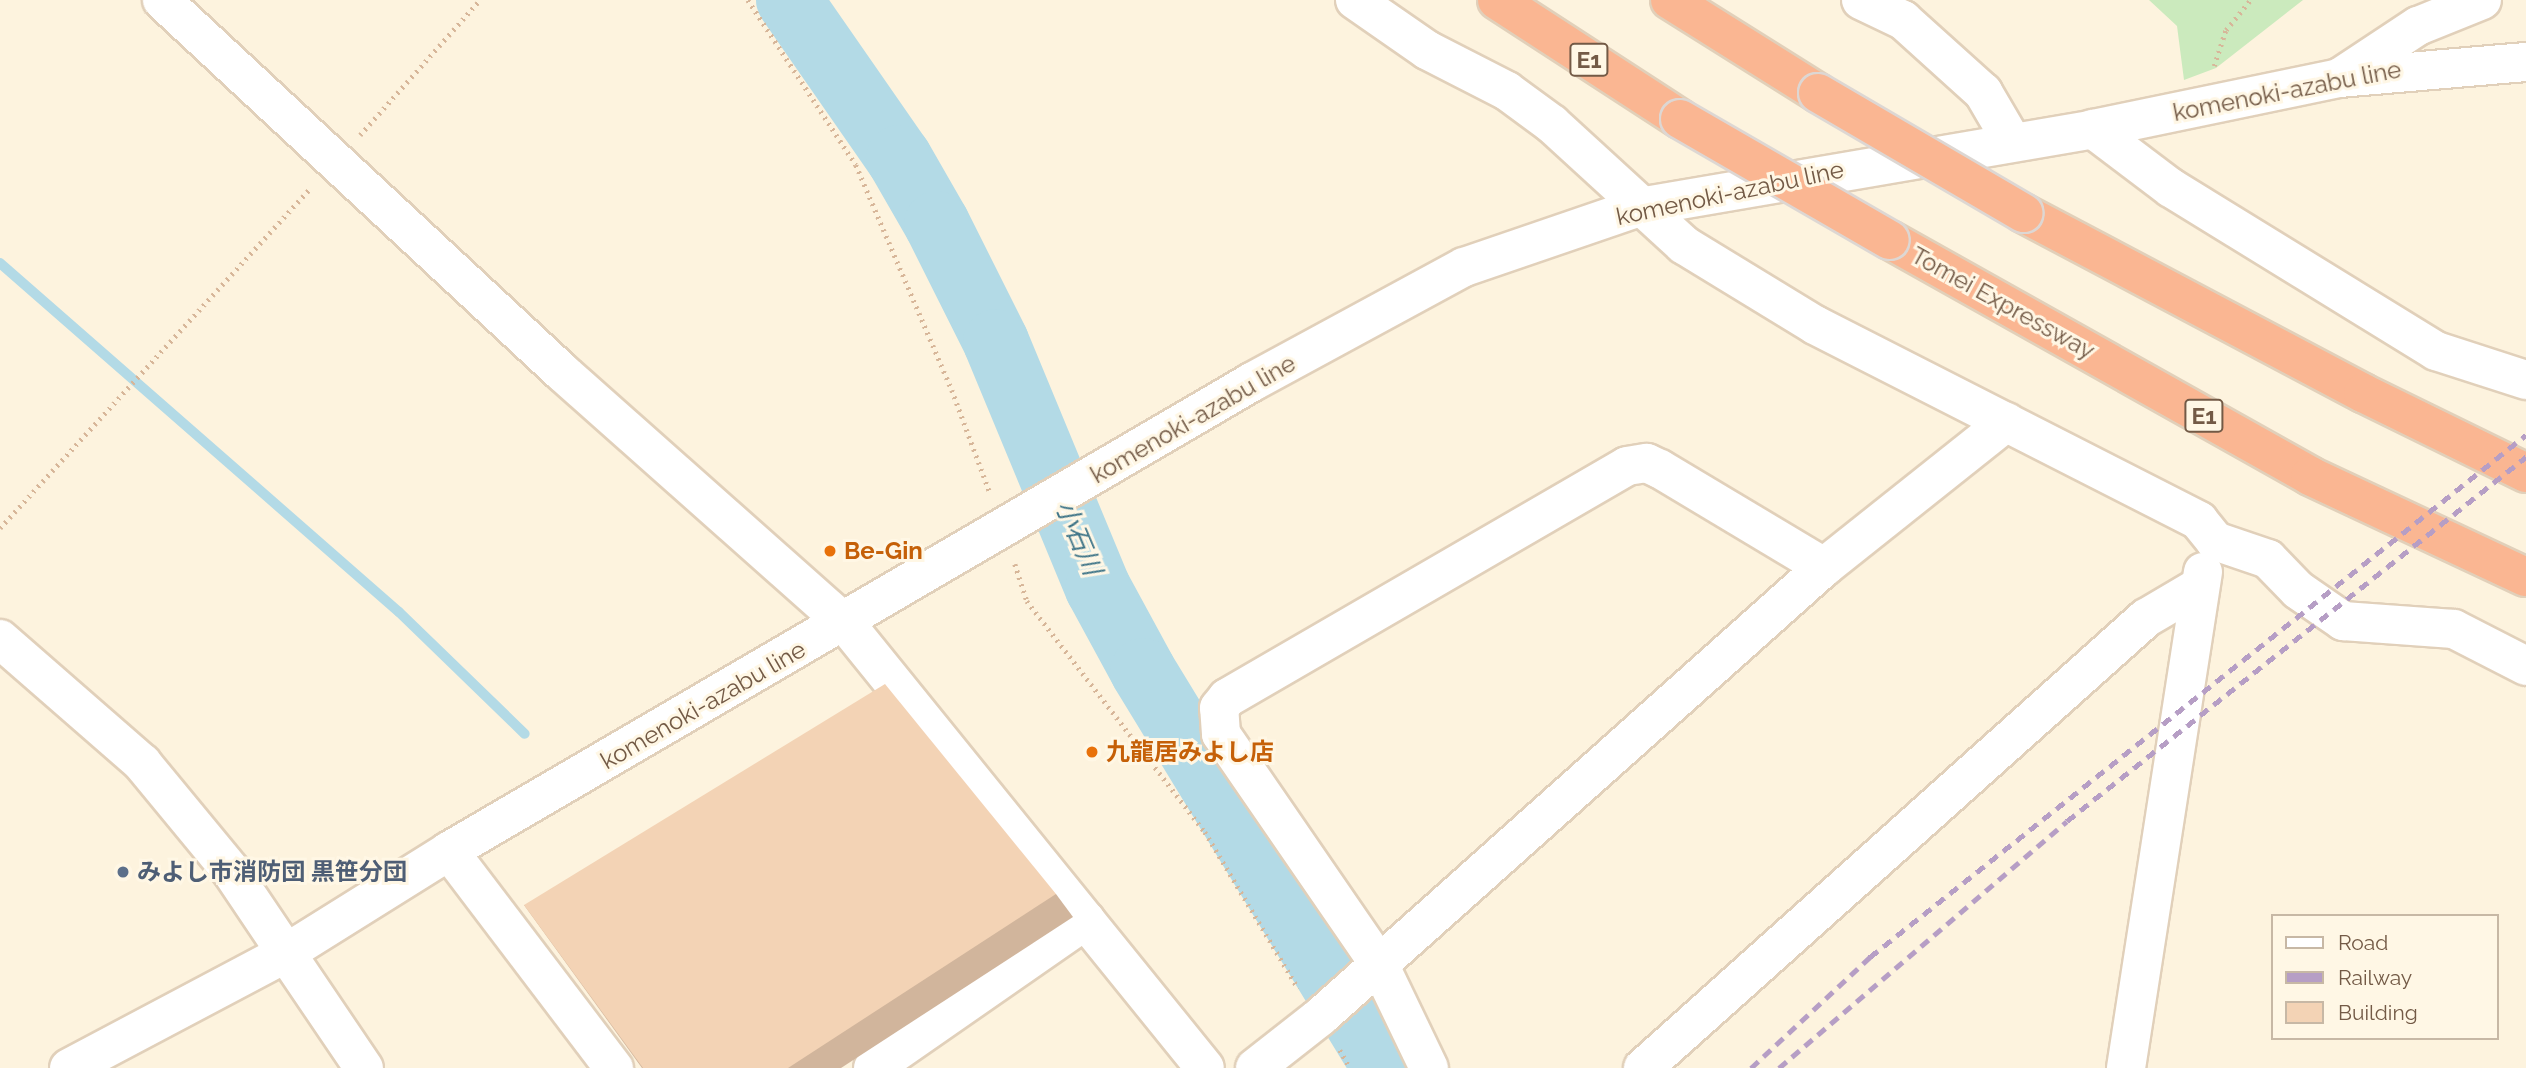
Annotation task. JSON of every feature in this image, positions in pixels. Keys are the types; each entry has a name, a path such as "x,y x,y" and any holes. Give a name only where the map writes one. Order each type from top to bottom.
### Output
{"highway":[{"name":"Tomei Expressway","path":"1497,0 1680,119 2310,476 2526,577"},
{"path":"1670,0 1818,93 2023,213 2351,387 2526,473"}],"street":[{"path":"162,0 303,129 334,164 845,623 1206,1068"},
{"path":"1354,0 1427,50 1507,91 1552,124 1639,207 1684,245 1815,325 2199,521 2215,541 2268,559 2298,590 2343,621 2454,629 2526,666"},
{"path":"1861,0 1903,20 1983,92 2011,140"},
{"path":"2339,78 2418,26 2483,0"},
{"name":"komenoki-azabu line","path":"69,1068 286,953 449,851 845,623 1252,382 1464,267 1639,207 2011,140 2094,129 2339,78 2526,62"},
{"path":"2094,129 2171,188 2436,351 2526,380"},
{"path":"1255,1068 1320,1017 1825,567 2006,422"},
{"path":"1429,1068 1379,964 1221,734 1219,708 1227,698 1627,466 1647,463 1660,468 1825,567"},
{"path":"2126,1068 2197,588 2215,541"},
{"path":"1643,1068 1734,982 2146,618 2197,588"},
{"path":"0,639 142,763 231,871 364,1068"},
{"path":"449,851 614,1068"},
{"path":"873,1068 1086,920"}],"path":[{"path":"0,527 481,0"},
{"path":"2210,105 2209,88 2226,30 2250,0"}],"green space":[{"path":"2149,0 2303,0 2216,68 2184,80 2177,26"}],"building":[{"path":"885,684 1056,894 788,1068 643,1068 524,905"}],"waterway":[{"name":"小石川","path":"789,0 899,158 937,224 996,342 1098,588 1143,671 1385,1068"},
{"path":"0,263 399,612 525,734"}],"railway":[{"path":"1751,1068 1870,957 2526,435"},
{"path":"1779,1068 2067,821 2526,457"}],"place":[{"name":"Be-Gin","path":"830,551"},
{"name":"九龍居みよし店","path":"1092,752"},
{"name":"みよし市消防団 黒笹分団","path":"123,872"}]}
